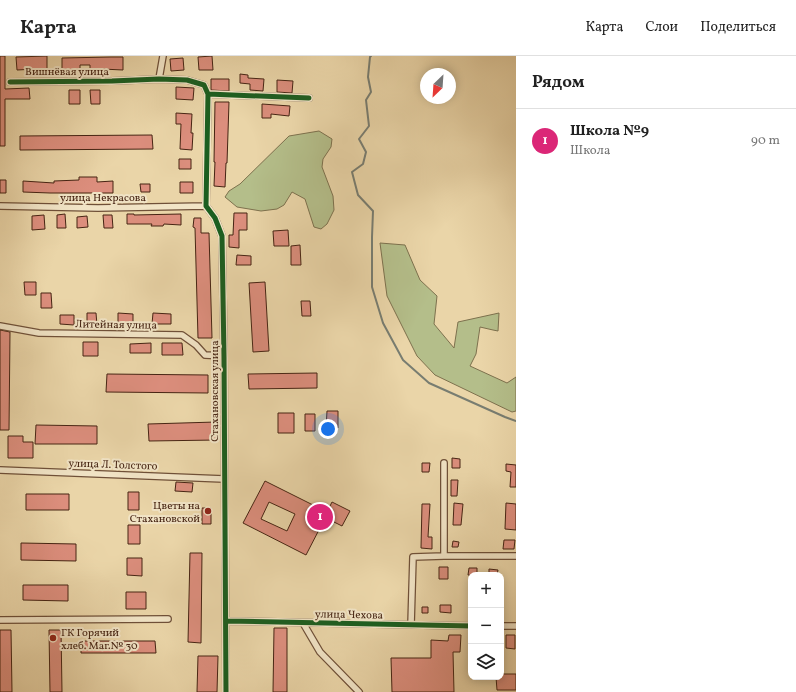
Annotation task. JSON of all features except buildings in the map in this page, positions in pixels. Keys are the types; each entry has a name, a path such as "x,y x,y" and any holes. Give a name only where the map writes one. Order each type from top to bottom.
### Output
{"street":[{"path":"159,79 163,56"},
{"name":"Вишнёвая улица","path":"10,82 159,79 188,80 204,84 208,94"},
{"path":"206,206 208,94 309,98"},
{"name":"улица Некрасова","path":"0,206 98,208 206,206"},
{"name":"Стахановская улица","path":"206,206 215,218 222,236 226,692"},
{"name":"Литейная улица","path":"0,326 38,333 182,335 196,345 205,355 224,356"},
{"path":"444,463 444,556"},
{"name":"улица Л. Толстого","path":"0,470 224,479"},
{"path":"411,625 413,557 516,556"},
{"path":"0,620 168,619"},
{"name":"улица Чехова","path":"226,621 468,626"},
{"path":"303,623 320,652 359,692"},
{"path":"504,626 516,626"}],"green space":[{"path":"319,131 332,139 331,147 323,159 322,167 333,196 334,210 327,224 321,229 314,227 305,199 292,192 284,205 277,209 261,211 237,207 225,197 229,191 240,184 289,136"},
{"path":"380,243 405,245 420,280 437,296 434,324 454,348 458,322 499,313 498,331 480,327 476,354 470,366 507,383 516,377 516,411 512,412 435,375 417,356 387,296"}],"waterway":[{"path":"371,56 368,77 371,92 366,100 369,126 359,139 366,152 363,164 352,172 358,195 373,211 372,287 383,323 403,360 429,383 516,421"}],"cycle path":[{"path":"10,82 159,79 187,80 204,85 208,94 309,98"},
{"path":"208,94 206,206 215,218 222,236 226,692"},
{"path":"226,621 468,626"}],"place":[{"name":"Цветы на Стахановской","path":"208,511"},
{"name":"Школа №9","path":"320,517"},
{"name":"ГК Горячий хлеб. Маг.№ 30","path":"53,638"}]}
